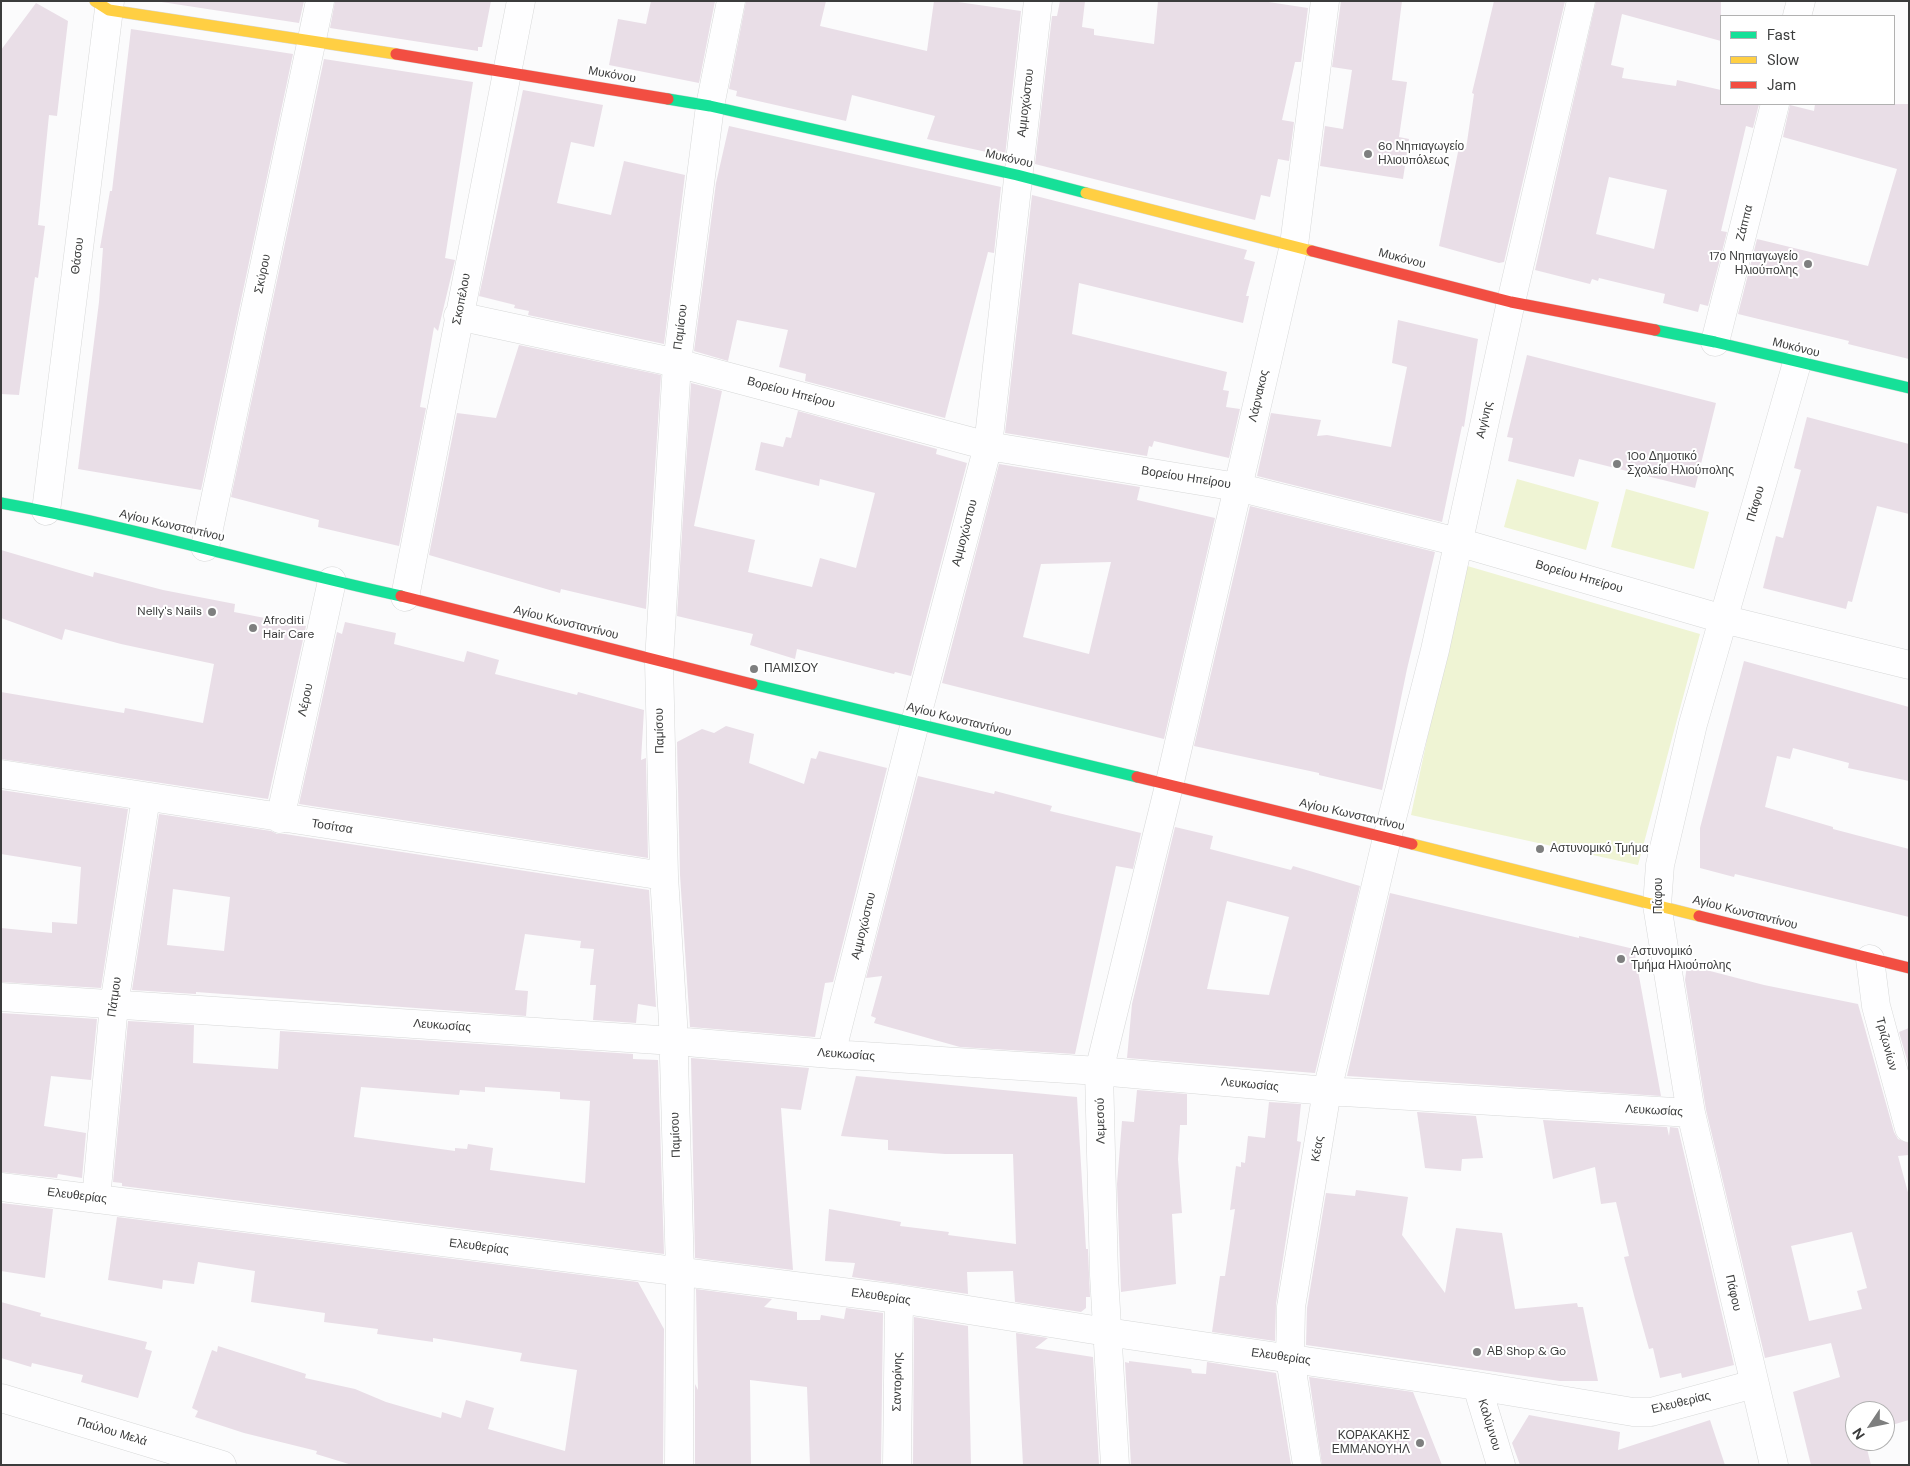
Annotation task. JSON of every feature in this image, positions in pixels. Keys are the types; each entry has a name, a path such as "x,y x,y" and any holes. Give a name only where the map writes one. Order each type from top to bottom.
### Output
{"street":[{"name":"Σκύρου","path":"205,547 320,1"},
{"name":"Σκοπέλου","path":"406,597 458,316 521,1"},
{"name":"Παμίσου","path":"679,1465 680,1272 674,1041 664,876 658,661 677,363 710,106 731,1"},
{"name":"Αμμοχώστου","path":"832,1054 915,723 988,446 1038,1"},
{"name":"Λάρνακος","path":"1169,786 1294,245 1325,1"},
{"name":"Αιγίνης","path":"1387,838 1436,650 1511,302 1580,1"},
{"path":"1797,15 1801,1"},
{"name":"Μυκόνου","path":"105,4 312,42 507,70 710,106 1017,175 1511,302 1716,342 1797,363 1909,388"},
{"name":"Θάσου","path":"46,511 105,4"},
{"name":"Ζάππα","path":"1716,342 1775,105"},
{"name":"Βορείου Ηπείρου","path":"458,316 677,363 988,446 1237,487 1458,542 1723,619 1909,665"},
{"name":"Πάφου","path":"1774,1465 1690,1113 1657,905 1662,856 1693,724 1797,363"},
{"name":"Αγίου Κωνσταντίνου","path":"1,503 46,511 205,547 332,582 406,597 658,661 1387,838 1909,968"},
{"name":"Λέρου","path":"280,819 332,582"},
{"name":"Τοσίτσα","path":"1,774 280,819 664,876"},
{"name":"Λεμεσού","path":"1115,1465 1107,1332 1099,1072 1169,786"},
{"name":"Πάτμου","path":"96,1199 114,1004 146,797"},
{"name":"Κέας","path":"1307,1465 1290,1358 1291,1307 1327,1091 1387,838"},
{"name":"Τριζωνίων","path":"1870,958 1876,1006 1909,1128"},
{"name":"Λευκωσίας","path":"1,998 674,1041 1099,1072 1327,1091 1690,1113"},
{"name":"Ελευθερίας","path":"1,1187 899,1299 1107,1332 1477,1386 1634,1412 1651,1412 1754,1384"},
{"name":"Σαντορίνης","path":"897,1465 899,1299"},
{"name":"Καλύμνου","path":"1477,1386 1501,1465"},
{"name":"Παύλου Μελά","path":"1,1398 222,1465"}],"green space":[{"path":"1517,479 1599,502 1586,550 1504,527"},
{"path":"1626,489 1709,512 1694,569 1611,547"},
{"path":"1464,565 1700,634 1638,865 1411,815"}],"building":[{"path":"155,1 304,1 299,23"},
{"path":"335,1 491,1 482,47 478,47 478,51 330,28"},
{"path":"651,1 715,1 699,83 609,65 618,19 646,24"},
{"path":"746,1 826,1 820,26 927,51 934,1 951,1 1021,11 1005,156 927,139 935,116 852,95 846,121 736,96 737,91 729,89"},
{"path":"1060,1 1085,1 1082,27 1094,29 1094,35 1154,44 1158,1 1262,1 1308,8 1301,62 1295,62 1282,120 1294,122 1289,161 1278,159 1270,197 1261,195 1255,220 1035,164 1052,16 1057,16"},
{"path":"1341,1 1402,1 1392,80 1407,82 1399,137 1409,139 1403,179 1320,166 1325,126 1343,129 1352,70 1332,67"},
{"path":"1494,1 1565,1 1504,262 1499,263 1439,246 1459,147 1466,149 1474,94 1472,93"},
{"path":"1596,1 1721,1 1720,41 1622,14 1611,65 1624,68 1622,78 1676,86 1677,80 1720,90 1720,105 1759,105 1753,128 1746,126 1721,231 1727,232 1708,306 1700,304 1698,312 1663,303 1665,294 1599,278 1598,281 1592,279 1590,284 1535,270","holes":["1609,177 1667,190 1654,249 1596,234"]},
{"path":"36,3 68,21 57,116 49,115 38,225 45,226 38,278 35,277 19,395 1,394 1,50"},
{"path":"131,29 293,54 201,490 78,469 99,302 103,248 100,248 110,191 112,191"},
{"path":"324,59 473,82 445,258 455,260 438,331 434,327 420,407 426,408 399,546 318,527 319,520 231,497"},
{"path":"523,90 603,105 594,147 571,142 557,203 611,215 624,161 685,175 664,344 528,315 529,311 514,308 515,305 479,296"},
{"path":"1909,104 1909,359 1848,344 1849,341 1738,314 1757,239 1868,266 1897,169 1783,137 1790,105 1814,111 1815,105"},
{"path":"729,126 1001,187 994,253 988,252 945,418 805,381 806,374 779,367 788,330 737,320 728,361 694,351 716,183"},
{"path":"1032,195 1247,250 1244,259 1255,262 1246,296 1249,296 1243,323 1079,283 1072,334 1227,372 1223,390 1229,391 1226,407 1240,409 1229,458 1154,441 1152,447 1149,446 1147,456 1005,433"},
{"path":"1398,320 1478,339 1464,427 1462,426 1442,522 1257,476 1271,413 1321,420 1317,436 1327,435 1391,447 1407,367 1392,363"},
{"path":"519,345 661,375 646,609 561,589 560,593 429,555 457,413 496,418"},
{"path":"1527,355 1716,403 1695,488 1579,459 1574,477 1508,461 1513,438 1507,437"},
{"path":"691,383 722,391 694,526 755,540 748,572 812,587 820,558 856,568 875,493 820,479 819,486 755,470 761,442 783,447 786,437 791,438 798,411 937,449 936,454 967,463 911,676 895,672 894,674 797,649 795,659 750,645 753,634 677,616"},
{"path":"1807,417 1909,444 1909,514 1877,506 1852,602 1848,601 1846,609 1763,588 1776,536 1783,538 1801,470 1794,468"},
{"path":"999,464 1140,487 1137,500 1215,518 1164,739 942,683","holes":["1111,562 1089,654 1023,637 1041,564"]},
{"path":"1250,506 1435,552 1407,669 1382,790 1319,775 1319,773 1194,746"},
{"path":"1,550 93,577 94,572 163,590 235,604 234,612 306,626 268,799 1,759 1,692 124,713 125,708 203,723 214,664 121,644 65,629 62,640 1,618"},
{"path":"345,622 396,633 394,644 464,662 467,651 499,660 495,674 577,695 578,692 644,710 641,760 646,758 648,858 299,804 337,632 342,634"},
{"path":"1744,661 1909,707 1909,781 1848,768 1849,763 1793,748 1790,759 1777,756 1765,807 1833,827 1833,829 1909,849 1909,917 1735,874 1734,877 1700,868 1700,828"},
{"path":"726,726 754,734 749,763 804,784 811,758 816,759 819,751 887,768 833,982 825,983 815,1037 690,1027 680,875 677,742 702,729 714,733"},
{"path":"918,776 994,794 995,791 1052,806 1050,811 1141,833 1133,869 1116,866 1075,1054 960,1047 874,1023 876,1018 871,1016 882,976 866,978"},
{"path":"1,790 128,809 101,988 1,982 1,928 52,933 52,922 77,924 81,867 1,854"},
{"path":"159,814 271,831 277,834 649,890 656,1007 638,1004 636,1023 593,1020 596,985 590,985 594,949 580,948 581,941 525,934 515,990 528,991 526,1016 196,992 196,994 132,990","holes":["173,889 230,897 224,951 167,945"]},
{"path":"1175,827 1213,836 1210,849 1291,870 1293,866 1360,886 1315,1073 1127,1058 1132,1004","holes":["1227,901 1289,917 1269,995 1207,989"]},
{"path":"1390,893 1579,938 1579,936 1634,949 1661,1096 1347,1076"},
{"path":"1687,965 1764,985 1858,1004 1894,1132 1898,1139 1909,1143 1909,1155 1898,1156 1909,1196 1909,1420 1895,1424 1895,1401 1845,1401 1845,1451 1868,1451 1871,1465 1811,1465 1793,1392 1840,1377 1831,1343 1765,1358 1706,1110 1685,980","holes":["1852,1232 1867,1288 1857,1291 1862,1309 1809,1321 1791,1246"]},
{"path":"1,1013 97,1019 91,1080 51,1076 44,1126 86,1133 82,1178 58,1174 57,1178 1,1172"},
{"path":"128,1021 194,1025 193,1063 278,1069 280,1031 633,1054 633,1059 658,1060 664,1254 122,1186 122,1183 113,1182","holes":["361,1087 459,1095 460,1090 485,1092 485,1087 560,1092 560,1099 590,1101 585,1183 490,1170 493,1148 468,1144 467,1149 455,1148 455,1151 354,1137"]},
{"path":"1909,1028 1909,1067 1899,1032"},
{"path":"691,1058 809,1068 801,1110 781,1108 793,1270 695,1258"},
{"path":"856,1076 1077,1097 1086,1249 1088,1249 1090,1297 1086,1297 1086,1308 1081,1312 1015,1302 1013,1271 967,1272 968,1294 852,1277 855,1263 825,1261 829,1209 901,1222 900,1226 949,1232 948,1235 1016,1244 1013,1154 945,1154 888,1150 888,1140 841,1136"},
{"path":"1137,1090 1187,1094 1187,1125 1180,1125 1178,1159 1182,1213 1172,1214 1176,1284 1121,1292 1117,1184 1122,1121 1134,1122"},
{"path":"1269,1102 1301,1104 1297,1141 1301,1142 1276,1304 1275,1341 1212,1332 1220,1276 1225,1276 1235,1209 1230,1210 1236,1166 1241,1167 1241,1162 1245,1163 1248,1136 1265,1138"},
{"path":"1417,1112 1476,1116 1483,1158 1462,1159 1461,1171 1425,1168"},
{"path":"1543,1120 1667,1127 1669,1136 1670,1127 1678,1128 1734,1365 1682,1378 1681,1373 1660,1378 1653,1348 1649,1349 1624,1257 1629,1256 1616,1202 1601,1204 1595,1167 1553,1179"},
{"path":"1356,1190 1408,1197 1402,1235 1445,1293 1456,1228 1502,1233 1515,1309 1577,1303 1578,1307 1583,1307 1598,1381 1560,1381 1306,1345 1307,1308 1326,1193 1355,1196"},
{"path":"1,1203 53,1209 45,1278 1,1271"},
{"path":"117,1217 638,1282 664,1329 663,1465 352,1465 316,1454 317,1451 244,1433 195,1417 198,1411 192,1408 212,1350 217,1352 218,1346 306,1374 305,1378 355,1389 386,1402 441,1418 442,1412 461,1418 466,1400 494,1408 488,1429 565,1451 577,1370 520,1361 522,1353 433,1338 433,1342 377,1334 378,1329 324,1322 325,1313 251,1302 255,1271 198,1262 194,1284 163,1280 162,1289 108,1280"},
{"path":"696,1289 772,1299 764,1307 797,1312 797,1320 820,1320 821,1315 844,1319 846,1308 883,1313 881,1465 810,1465 807,1387 750,1380 751,1465 695,1465 695,1384 698,1390"},
{"path":"1,1302 41,1313 40,1316 147,1342 145,1349 152,1351 138,1398 81,1382 83,1375 32,1363 31,1367 1,1358"},
{"path":"914,1317 968,1326 971,1465 913,1465"},
{"path":"1016,1333 1048,1338 1035,1348 1093,1357 1099,1465 1023,1465"},
{"path":"1129,1361 1191,1369 1192,1373 1206,1374 1207,1362 1276,1373 1291,1465 1131,1465 1125,1362 1129,1363"},
{"path":"1309,1377 1413,1392 1442,1465 1322,1465"},
{"path":"1529,1415 1620,1432 1618,1450 1710,1420 1725,1465 1520,1465 1512,1443"}],"traffic: fast":[{"path":"668,99 710,106 1017,175 1086,193"},
{"path":"1655,330 1715,342 1909,388"},
{"path":"1,503 152,535 401,596"},
{"path":"752,684 1137,777"}],"traffic: slow":[{"path":"95,1 109,10 396,54"},
{"path":"1086,193 1312,251"},
{"path":"1412,844 1699,916"}],"traffic: jam":[{"path":"396,54 668,99"},
{"path":"1312,251 1511,302 1655,330"},
{"path":"401,596 752,684"},
{"path":"1137,777 1412,844"},
{"path":"1699,916 1909,968"}],"place":[{"name":"6ο Νηπιαγωγείο Ηλιουπόλεως","path":"1368,154"},
{"name":"17ο Νηπιαγωγείο Ηλιούπολης","path":"1808,264"},
{"name":"10ο Δημοτικό Σχολείο Ηλιούπολης","path":"1617,464"},
{"name":"Nelly's Nails","path":"212,612"},
{"name":"Afroditi Hair Care","path":"253,628"},
{"name":"ΠΑΜΙΣΟΥ","path":"754,669"},
{"name":"Αστυνομικό Τμήμα","path":"1540,849"},
{"name":"Αστυνομικό Τμήμα Ηλιούπολης","path":"1621,959"},
{"name":"ΑΒ Shop & Go","path":"1477,1352"},
{"name":"ΚΟΡΑΚΑΚΗΣ ΕΜΜΑΝΟΥΗΛ","path":"1420,1443"}]}
